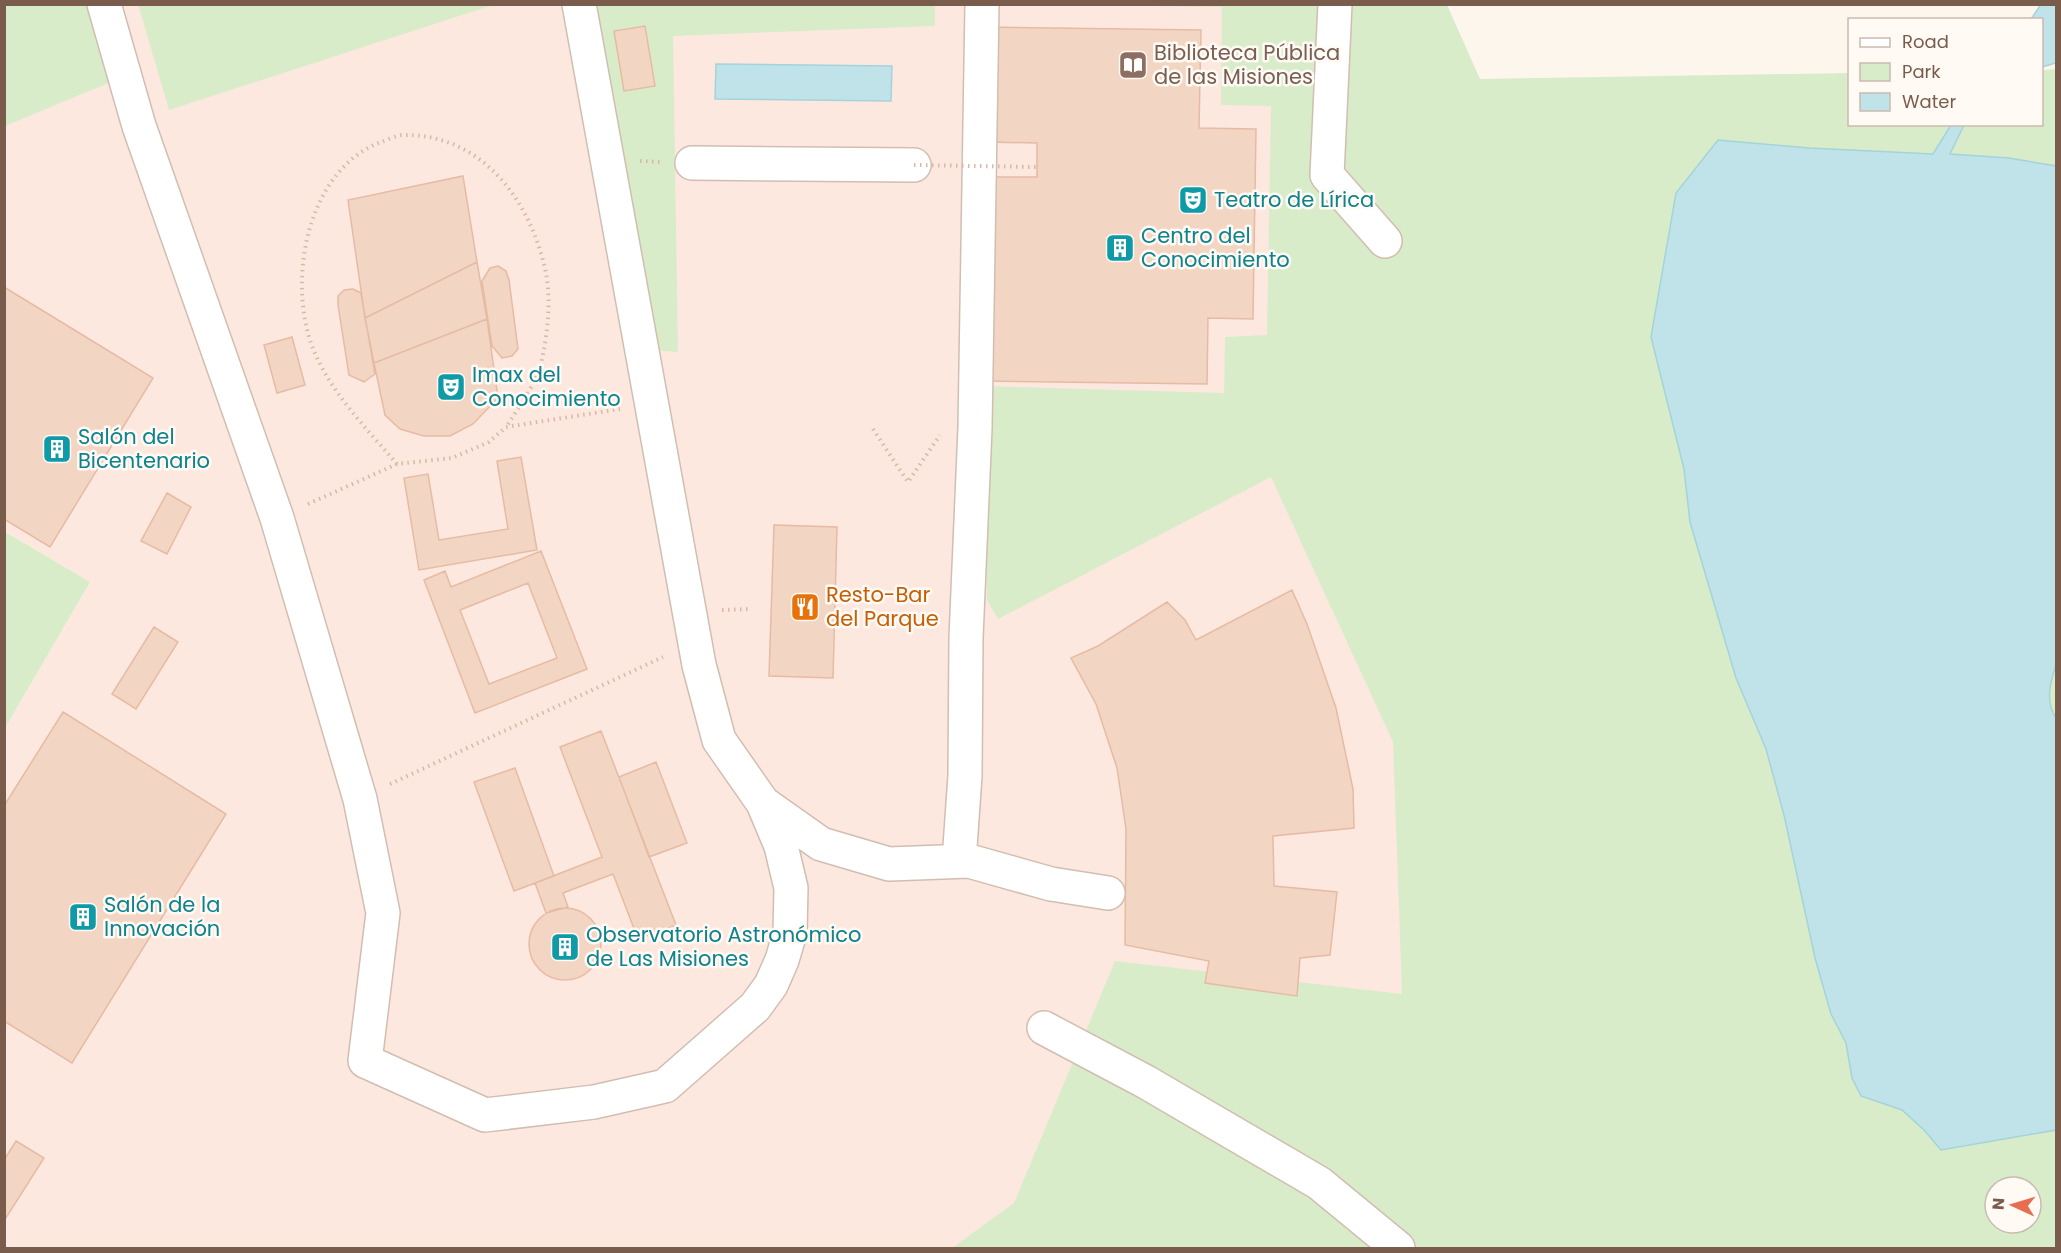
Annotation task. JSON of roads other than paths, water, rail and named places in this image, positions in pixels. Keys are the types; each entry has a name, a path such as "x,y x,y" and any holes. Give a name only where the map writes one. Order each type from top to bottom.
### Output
{"street":[{"path":"104,4 139,126 277,518 360,799 383,913 365,1061 485,1115 594,1102 665,1086 755,1007 771,985 782,960 790,922 791,888 781,846 763,804 718,740 695,642 579,4"},
{"path":"959,861 965,776 966,638 975,428 982,4"},
{"path":"1335,4 1327,175 1385,241"},
{"path":"692,163 914,165"},
{"path":"763,804 821,844 889,864 969,861 1051,884 1108,892"},
{"path":"1044,1028 1146,1082 1319,1183 1398,1248"}],"water":[{"path":"2041,4 2056,5 2056,63 2043,67 2043,18 2032,18"},
{"path":"716,64 892,66 891,101 715,99"},
{"path":"1950,126 1964,126 1950,154 2009,158 2056,166 2056,665 2050,685 2050,699 2056,718 2056,1130 1941,1150 1902,1110 1861,1096 1852,1078 1846,1043 1831,1014 1815,958 1784,815 1766,749 1736,678 1690,522 1684,469 1651,337 1676,193 1718,140 1809,148 1933,154"}],"place":[{"name":"Biblioteca Pública de las Misiones","path":"1133,65"},
{"name":"Teatro de Lírica","path":"1193,200"},
{"name":"Centro del Conocimiento","path":"1120,248"},
{"name":"Imax del Conocimiento","path":"451,387"},
{"name":"Salón del Bicentenario","path":"57,449"},
{"name":"Resto-Bar del Parque","path":"805,607"},
{"name":"Salón de la Innovación","path":"83,917"},
{"name":"Observatorio Astronómico de Las Misiones","path":"565,947"}]}
